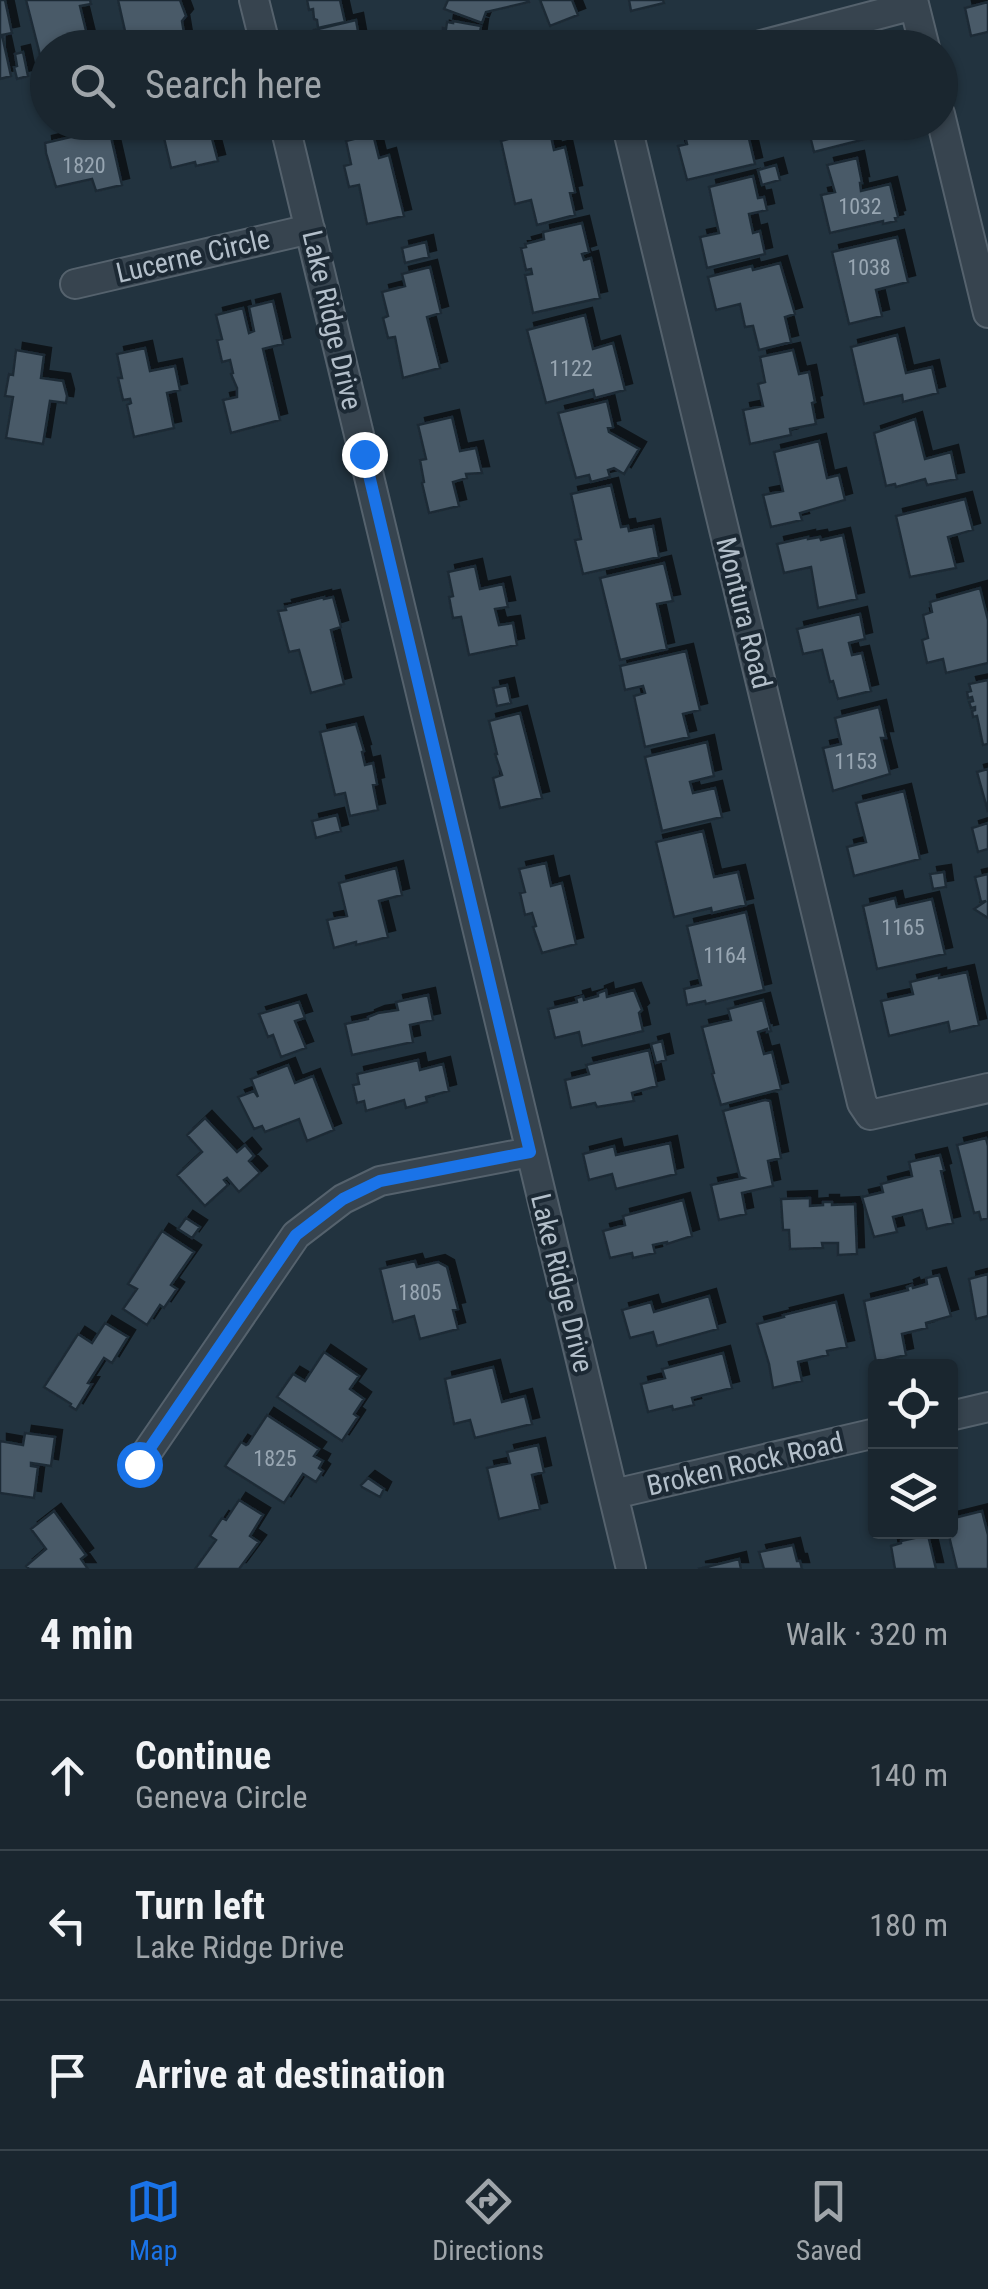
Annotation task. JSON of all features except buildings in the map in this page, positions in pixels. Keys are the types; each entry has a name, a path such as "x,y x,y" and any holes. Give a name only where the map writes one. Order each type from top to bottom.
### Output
{"street":[{"path":"254,0 262,30"},
{"path":"814,30 914,2 920,30"},
{"name":"Lake Ridge Drive","path":"288,140 631,1569"},
{"name":"Montura Road","path":"630,140 862,1103 870,1115 988,1088"},
{"path":"946,140 988,313"},
{"name":"Lucerne Circle","path":"75,284 310,228"},
{"path":"139,1464 296,1235 343,1199 380,1181 530,1152"},
{"path":"958,1414 988,1407"},
{"name":"Broken Rock Road","path":"614,1494 868,1435"}],"route":[{"path":"139,1464 296,1235 343,1199 380,1181 530,1152 364,454"}]}
